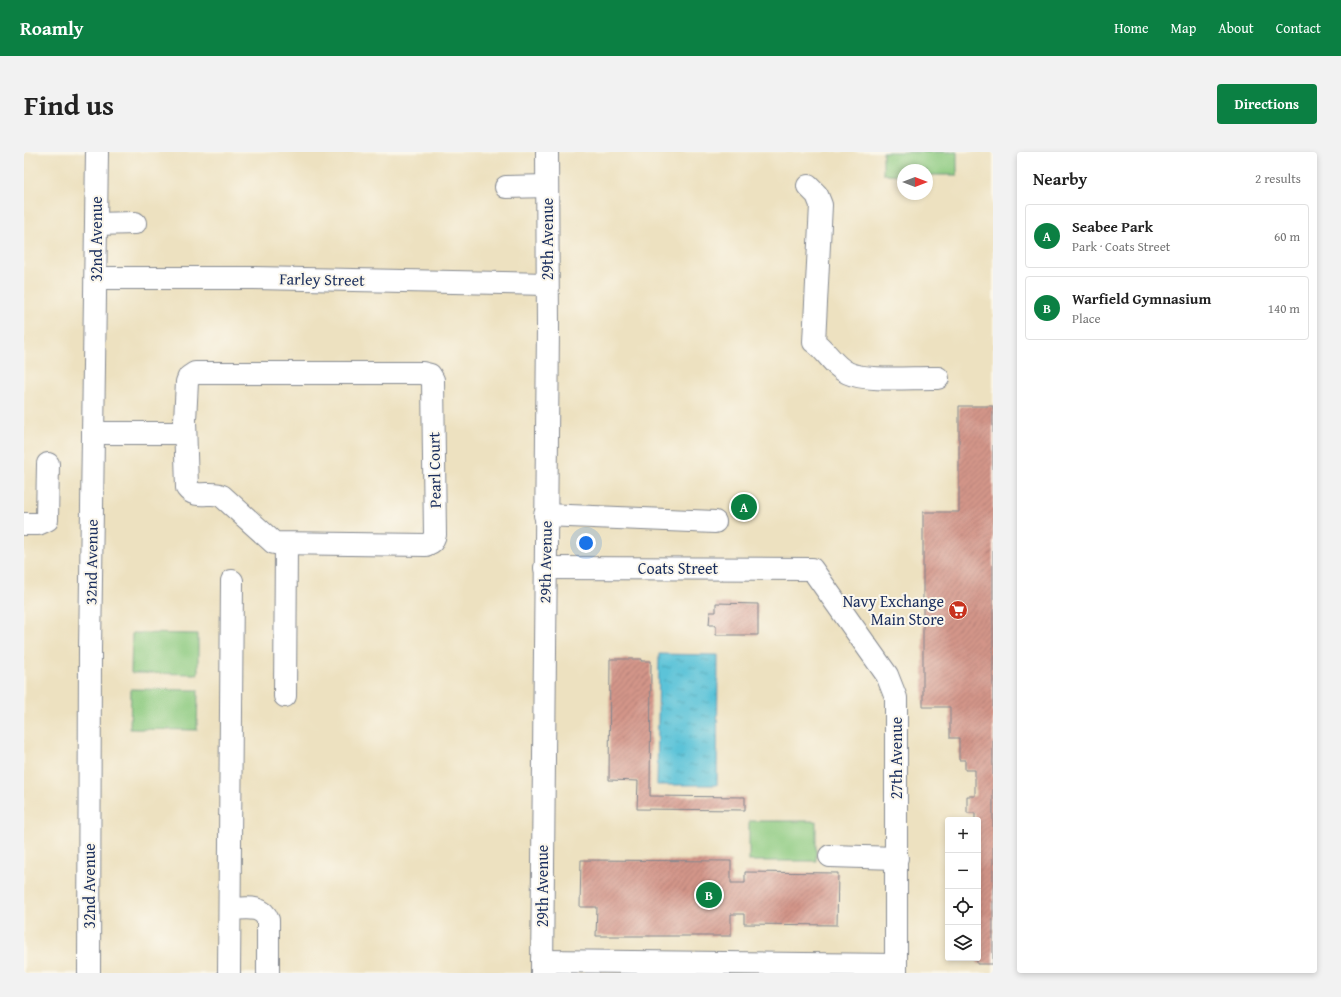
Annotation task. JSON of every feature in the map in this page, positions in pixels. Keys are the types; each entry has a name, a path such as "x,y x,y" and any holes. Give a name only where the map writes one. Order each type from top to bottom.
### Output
{"street":[{"name":"32nd Avenue","path":"89,973 92,433 96,278 97,152"},
{"name":"29th Avenue","path":"542,967 544,568 548,327 547,152"},
{"path":"506,187 547,186"},
{"path":"808,186 817,195 821,206 814,342 836,365 849,374 863,377 938,378"},
{"path":"96,224 135,223"},
{"name":"Farley Street","path":"96,278 254,278 547,284"},
{"name":"Pearl Court","path":"195,373 422,373 430,375 433,380 434,404 435,535 432,542 426,545 286,544 274,543 267,538 217,493 191,493 187,488 185,433 187,382 189,377 195,373"},
{"path":"92,433 185,433"},
{"path":"24,524 38,524 47,520 48,464"},
{"path":"545,516 715,522"},
{"path":"286,544 286,696"},
{"name":"Coats Street","path":"544,568 812,569"},
{"name":"27th Avenue","path":"812,569 887,675 896,698 896,969"},
{"path":"229,973 232,581"},
{"path":"830,856 897,858"},
{"path":"230,909 259,909 265,913 268,920 268,973"},
{"path":"542,967 896,969"}],"green space":[{"path":"883,152 957,152 957,175 933,175 933,164 897,164 897,175 883,174"},
{"path":"132,633 198,634 198,674 131,673"},
{"path":"131,689 198,690 197,730 130,729"},
{"path":"749,821 816,821 816,861 749,861"}],"water":[{"path":"659,654 718,655 717,785 657,785"}],"building":[{"name":"Navy Exchange Main Store","path":"959,406 993,406 993,964 977,964 977,961 981,961 981,817 975,817 975,813 967,813 967,796 975,796 975,770 965,770 965,760 959,760 959,738 950,738 950,707 923,707 923,512 959,512"},
{"path":"716,603 758,604 758,635 716,635 716,625 709,625 710,612 716,612"},
{"path":"610,659 642,659 641,661 651,661 650,796 745,797 745,810 637,809 638,781 609,780"},
{"path":"581,860 731,861 731,883 745,883 745,872 838,873 837,925 744,924 744,914 731,914 731,936 596,936 597,907 580,907"}],"place":[{"name":"Seabee Park","path":"744,507"},
{"name":"Navy Exchange Main Store","path":"958,610"},
{"name":"Warfield Gymnasium","path":"709,895"}]}
